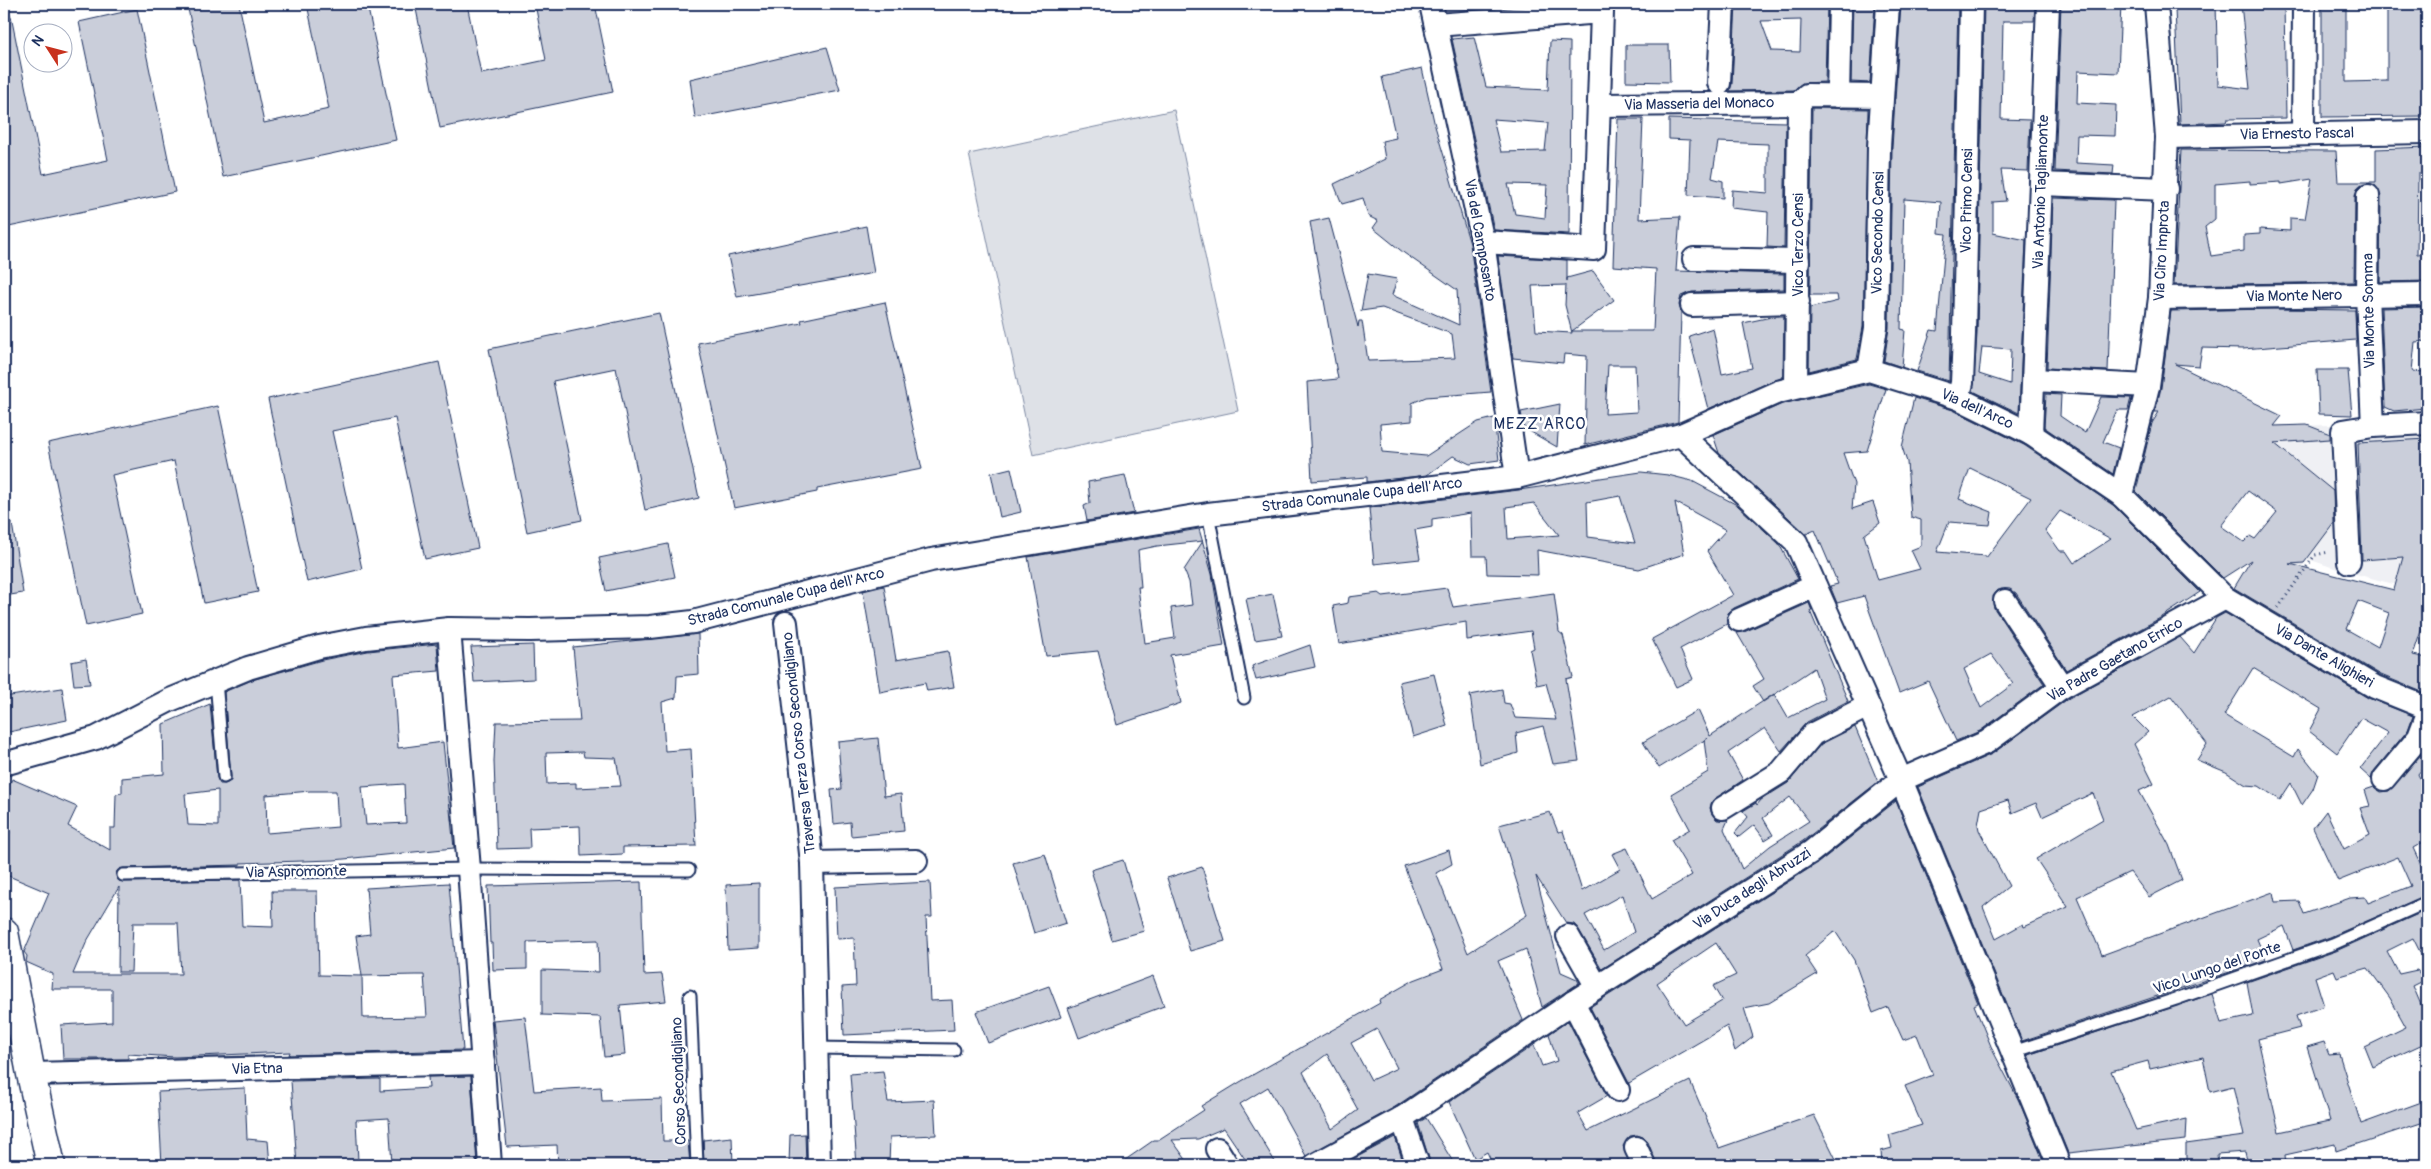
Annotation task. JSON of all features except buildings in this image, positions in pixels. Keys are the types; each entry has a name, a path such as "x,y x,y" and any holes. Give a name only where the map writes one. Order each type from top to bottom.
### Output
{"main road":[{"path":"4,937 51,1165"}],"street":[{"name":"Via del Camposanto","path":"1431,4 1483,242 1517,478"},
{"path":"1719,83 1723,4"},
{"path":"1838,96 1840,4"},
{"name":"Vico Secondo Censi","path":"1869,370 1876,328 1879,147 1888,4"},
{"name":"Vico Primo Censi","path":"1958,398 1962,383 1964,334 1971,4"},
{"name":"Via Antonio Tagliamonte","path":"2031,434 2048,4"},
{"name":"Via Ciro Improta","path":"2121,495 2148,386 2160,298 2167,137 2156,4"},
{"path":"2303,133 2304,4"},
{"path":"1436,25 1602,12 1594,249 1483,242"},
{"path":"1799,103 1807,95 1882,96"},
{"name":"Via Masseria del Monaco","path":"1599,105 1799,103"},
{"name":"Vico Terzo Censi","path":"1796,387 1799,103"},
{"name":"Via Ernesto Pascal","path":"2167,137 2427,132"},
{"path":"2041,184 2166,189"},
{"name":"Via Monte Somma","path":"2368,196 2367,295 2373,426"},
{"path":"1694,259 1798,261"},
{"name":"Via Monte Nero","path":"2160,298 2427,294"},
{"path":"1692,305 1798,302"},
{"path":"1869,370 1778,392 1681,435 1796,542 1901,780 2059,1165"},
{"name":"Via dell'Arco","path":"1869,370 1958,398 2031,434 2121,495 2225,598"},
{"path":"2034,380 2148,386"},
{"path":"2349,555 2343,431 2373,426 2427,423"},
{"name":"Strada Comunale Cupa dell'Arco","path":"4,764 96,738 170,700 216,681 248,668 319,647 366,638 449,629 600,628 693,622 932,560 1208,514 1517,478 1681,435"},
{"path":"1739,620 1815,586"},
{"name":"Via Dante Alighieri","path":"2225,598 2375,686 2427,708"},
{"name":"Via Padre Gaetano Errico","path":"1901,780 1987,742 2062,687 2225,598"},
{"path":"2005,601 2062,687"},
{"name":"Traversa Terza Corso Secondigliano","path":"786,622 812,863 819,1165"},
{"path":"449,629 469,869 490,1165"},
{"path":"1723,808 1781,772 1813,734 1868,706"},
{"path":"2384,779 2419,737 2427,716"},
{"name":"Via Duca degli Abruzzi","path":"1316,1165 1402,1118 1573,1002 1811,852 1901,780"},
{"name":"Traversa Terza Corso Secondigliano","path":"812,863 916,860"},
{"path":"1568,936 1597,987"},
{"path":"1573,1002 1618,1090"},
{"name":"Via Etna","path":"31,1074 483,1063"},
{"path":"1402,1118 1418,1165"}],"lane":[{"path":"1208,514 1244,698"},
{"path":"216,681 224,777"},
{"name":"Via Aspromonte","path":"123,875 469,869 689,870"},
{"name":"Vico Lungo del Ponte","path":"2013,1052 2186,996 2333,944 2427,902"},
{"name":"Corso Secondigliano","path":"690,996 697,1165"},
{"path":"815,1048 954,1050"}],"path":[{"path":"2267,623 2315,555 2349,555"}],"shaded area":[{"path":"1174,110 1238,411 1033,455 969,154"},
{"path":"2427,417 2427,593 2337,569 2308,559 2302,567 2287,555 2319,512 2263,460 2275,444 2279,426 2332,425"}],"district":[{"name":"MEZZ'ARCO","path":"1540,424"}]}
